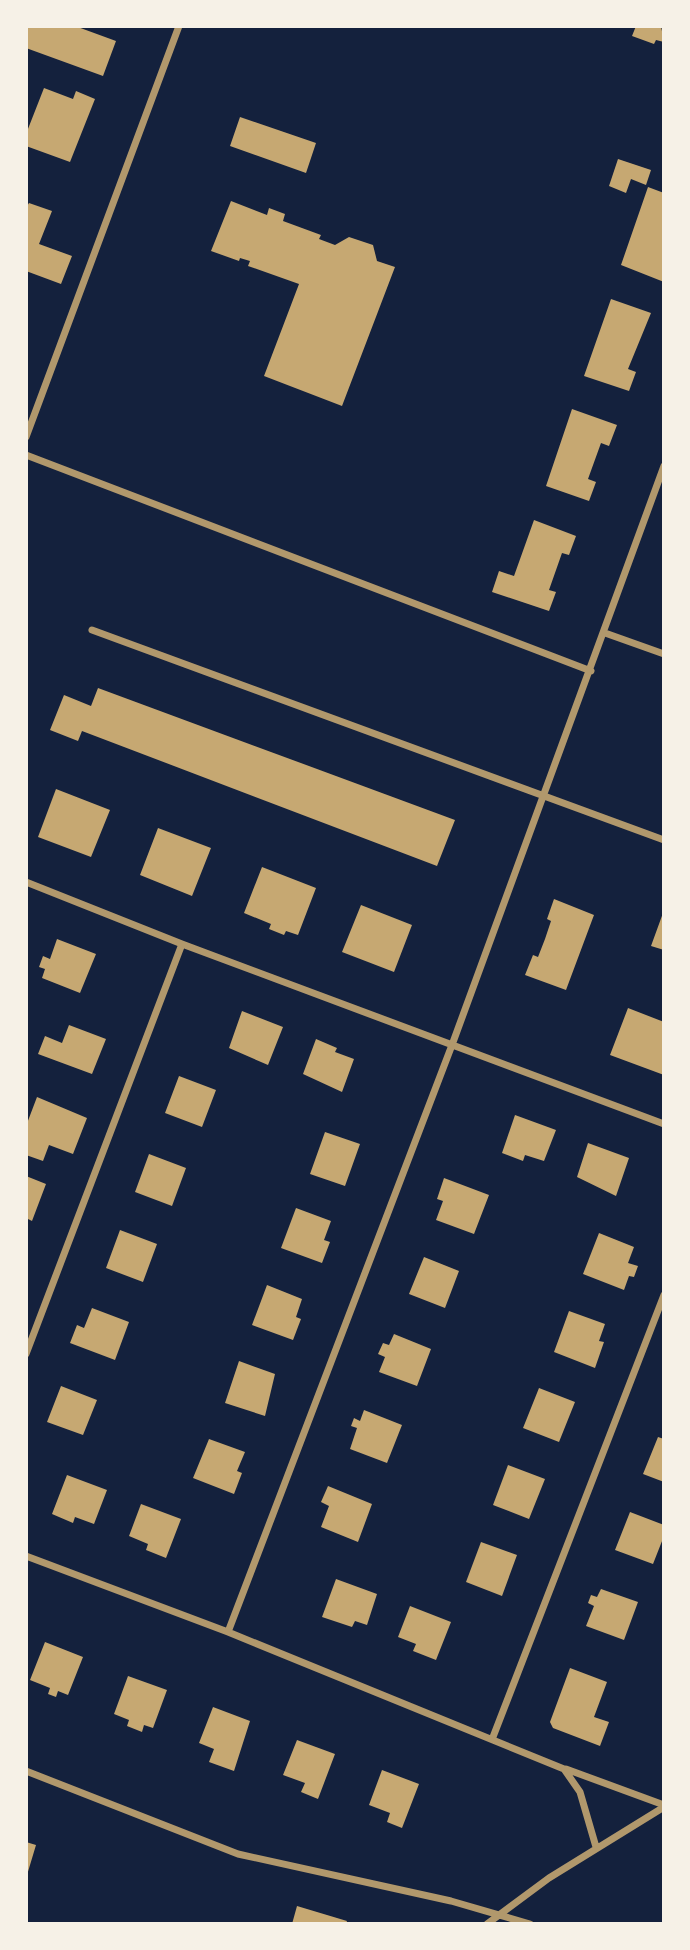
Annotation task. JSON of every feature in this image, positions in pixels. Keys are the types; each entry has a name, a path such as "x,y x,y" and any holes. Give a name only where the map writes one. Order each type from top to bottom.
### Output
{"street":[{"path":"26,437 179,26"},
{"path":"26,454 591,671"},
{"path":"228,1632 452,1045 606,633 664,466"},
{"path":"92,630 664,840"},
{"path":"606,633 664,654"},
{"path":"26,882 182,944 664,1124"},
{"path":"26,1354 182,944"},
{"path":"493,1737 664,1295"},
{"path":"26,1556 228,1632 493,1737 564,1769 664,1806"},
{"path":"564,1769 580,1792 596,1847"},
{"path":"26,1771 238,1854 501,1914 530,1924"},
{"path":"487,1924 596,1847 664,1806"}],"building":[{"path":"26,26 75,26 116,41 103,76 26,48"},
{"path":"636,26 661,26 664,42 656,40 654,44 632,36"},
{"path":"44,88 73,99 76,91 95,99 70,162 26,146 26,134"},
{"path":"240,117 316,143 306,173 230,146"},
{"path":"618,159 651,170 646,185 631,179 626,193 609,186"},
{"path":"648,187 664,193 664,282 621,265"},
{"path":"231,201 267,215 269,208 285,214 283,221 321,235 319,239 335,245 349,237 373,245 377,261 395,267 342,406 264,376 299,284 248,266 250,261 240,258 239,261 211,251"},
{"path":"29,203 52,211 39,244 72,256 61,284 26,271 26,208"},
{"path":"611,299 651,313 628,369 636,372 629,391 584,376"},
{"path":"572,409 617,425 609,446 601,443 588,479 596,482 589,501 546,486"},
{"path":"534,520 576,536 569,555 562,553 549,590 556,592 549,611 492,592 499,571 514,576"},
{"path":"98,688 455,820 437,866 82,731 78,741 50,730 64,695 91,706"},
{"path":"56,789 110,810 91,857 38,837"},
{"path":"158,828 211,848 192,896 140,875"},
{"path":"262,867 316,888 298,935 286,931 284,935 269,929 271,924 244,913"},
{"path":"554,899 594,915 566,990 525,975 533,955 538,957 545,939 551,921 547,919"},
{"path":"361,905 412,925 394,972 342,952"},
{"path":"664,913 664,950 651,946"},
{"path":"57,939 96,954 80,993 42,978 45,969 39,967 43,956 50,959"},
{"path":"628,1008 664,1022 664,1075 610,1055"},
{"path":"242,1011 283,1027 268,1065 229,1048"},
{"path":"69,1025 106,1039 92,1074 38,1054 45,1036 62,1043"},
{"path":"316,1039 337,1048 335,1052 354,1059 342,1092 303,1074"},
{"path":"179,1076 216,1090 202,1127 165,1113"},
{"path":"37,1097 87,1118 73,1154 49,1145 43,1161 26,1155 26,1126"},
{"path":"515,1115 556,1130 544,1161 525,1155 523,1161 502,1153"},
{"path":"325,1132 360,1144 345,1186 310,1174"},
{"path":"588,1143 629,1158 616,1196 577,1177"},
{"path":"149,1154 186,1168 172,1206 135,1192"},
{"path":"26,1176 46,1184 32,1221 26,1218"},
{"path":"444,1178 489,1195 474,1234 436,1220 443,1201 437,1199"},
{"path":"296,1208 331,1221 324,1240 330,1242 322,1263 281,1248"},
{"path":"120,1230 157,1244 143,1282 106,1268"},
{"path":"599,1233 634,1247 628,1263 638,1266 634,1277 629,1276 624,1290 583,1274"},
{"path":"424,1257 459,1271 445,1308 409,1294"},
{"path":"267,1285 302,1299 296,1317 301,1319 293,1340 252,1325"},
{"path":"92,1308 129,1322 115,1360 70,1343 77,1325 84,1328"},
{"path":"569,1311 605,1324 599,1341 604,1342 595,1368 554,1352"},
{"path":"394,1334 431,1349 417,1386 379,1372 385,1357 378,1354 383,1343 389,1345"},
{"path":"239,1361 275,1374 265,1416 225,1403"},
{"path":"61,1386 97,1400 83,1435 47,1422"},
{"path":"539,1388 575,1402 559,1442 523,1428"},
{"path":"364,1410 402,1425 387,1463 350,1449 357,1428 351,1426 354,1418 360,1421"},
{"path":"658,1437 664,1439 664,1482 643,1474"},
{"path":"209,1439 245,1452 237,1471 242,1473 234,1494 193,1478"},
{"path":"508,1465 545,1479 529,1519 493,1505"},
{"path":"67,1475 107,1490 94,1524 75,1517 73,1523 52,1514"},
{"path":"328,1486 372,1504 358,1542 321,1527 329,1506 321,1502"},
{"path":"141,1504 181,1519 166,1558 146,1550 148,1544 129,1536"},
{"path":"630,1512 664,1525 664,1536 653,1564 615,1550"},
{"path":"481,1542 517,1555 502,1596 466,1582"},
{"path":"336,1579 377,1594 367,1625 355,1621 352,1627 322,1617"},
{"path":"601,1589 638,1602 624,1640 586,1626 594,1606 588,1603 591,1595 597,1597"},
{"path":"410,1606 451,1622 436,1660 413,1651 416,1644 398,1637"},
{"path":"45,1642 83,1657 68,1695 58,1691 56,1697 48,1694 50,1688 30,1680"},
{"path":"570,1668 607,1682 594,1717 609,1722 600,1746 553,1728 550,1722"},
{"path":"128,1676 167,1690 153,1728 144,1725 142,1732 127,1726 129,1720 114,1714"},
{"path":"213,1707 250,1721 234,1771 209,1762 214,1749 199,1743"},
{"path":"297,1740 335,1754 318,1799 301,1792 305,1783 283,1775"},
{"path":"382,1770 419,1784 402,1828 387,1822 390,1813 369,1805"},
{"path":"26,1842 36,1845 27,1875 26,1875"},
{"path":"297,1906 347,1921 346,1924 292,1924"}]}
